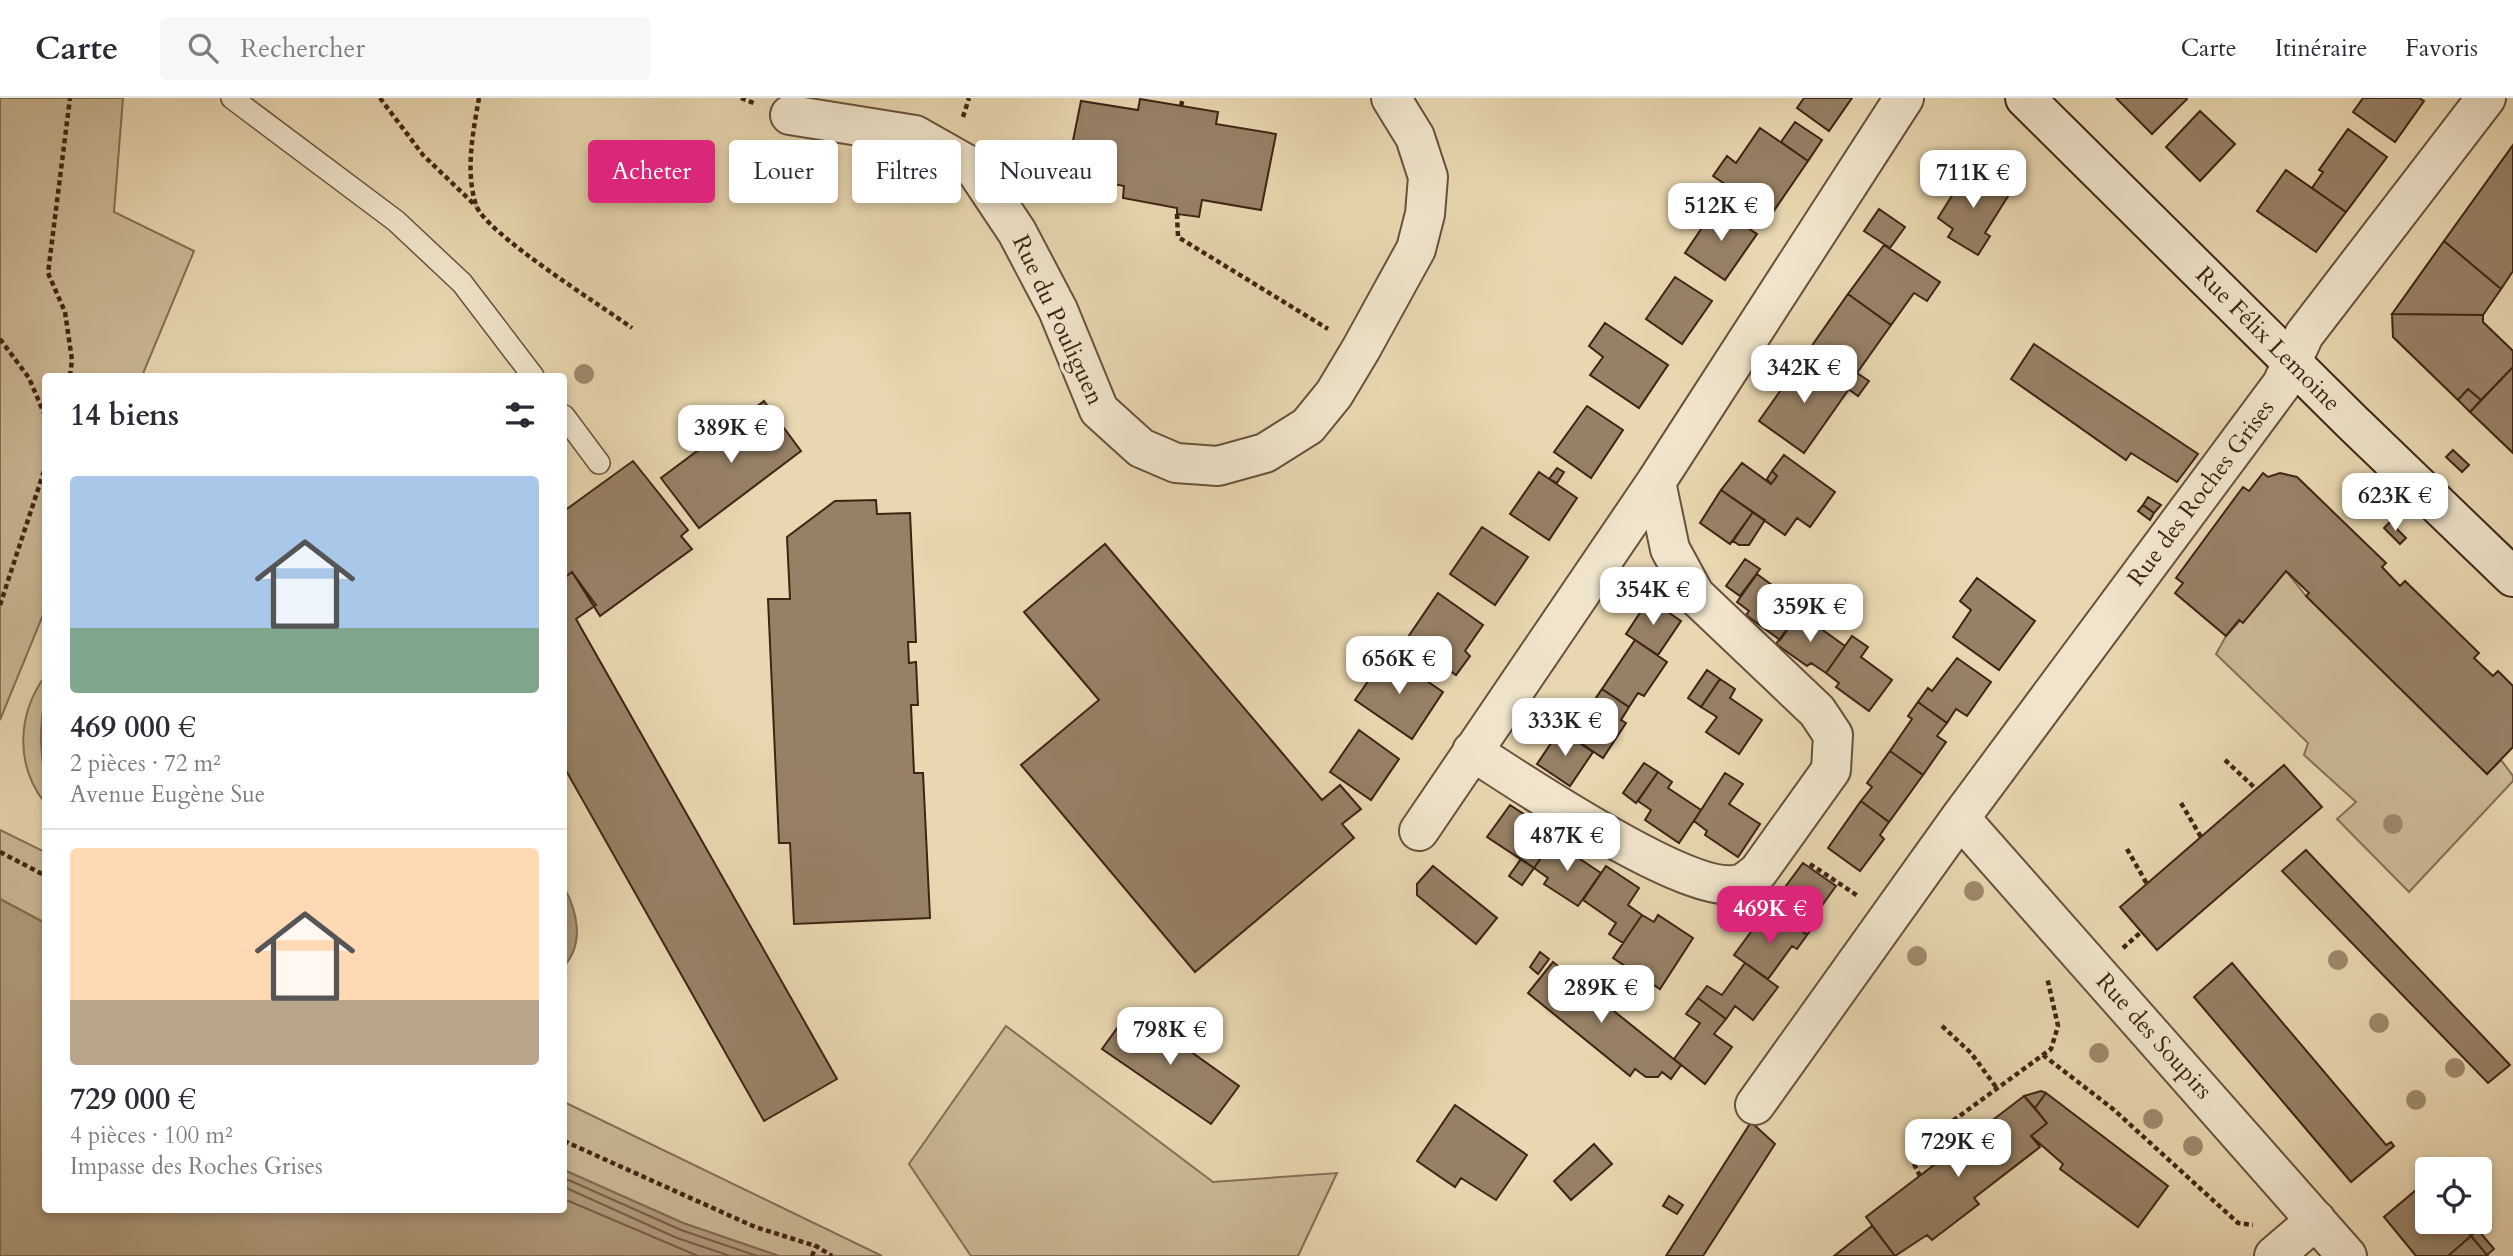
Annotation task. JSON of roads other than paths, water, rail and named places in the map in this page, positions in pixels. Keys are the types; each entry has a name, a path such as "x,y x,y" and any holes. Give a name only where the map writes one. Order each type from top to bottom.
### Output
{"street":[{"name":"Rue du Pouliguen","path":"790,115 915,135 975,169 1017,232 1058,310 1099,410 1141,448 1176,463 1218,467 1265,453 1308,426 1334,394 1362,349 1416,249 1425,214 1427,177 1415,137 1391,98"},
{"path":"1419,831 1656,482 1904,98"},
{"name":"Rue Félix Lemoine","path":"2025,98 2291,363 2513,577"},
{"name":"Rue des Roches Grises","path":"1755,1105 1960,818 2282,384 2304,335 2486,98"},
{"path":"1472,751 1569,814 1685,873 1724,884 1741,884 1758,872 1831,770 1833,735 1816,711 1695,595 1670,549 1656,482"},
{"name":"Rue des Soupirs","path":"1960,818 2347,1256"},
{"path":"2274,1256 2316,1220"}],"lane":[{"path":"232,98 405,230 462,283 531,373"},
{"path":"567,420 599,463"}],"water":[{"path":"567,894 577,927 571,957 567,962"},
{"path":"0,899 42,921 42,1213 567,1213 567,1171 683,1223 779,1256 0,1256"}]}
